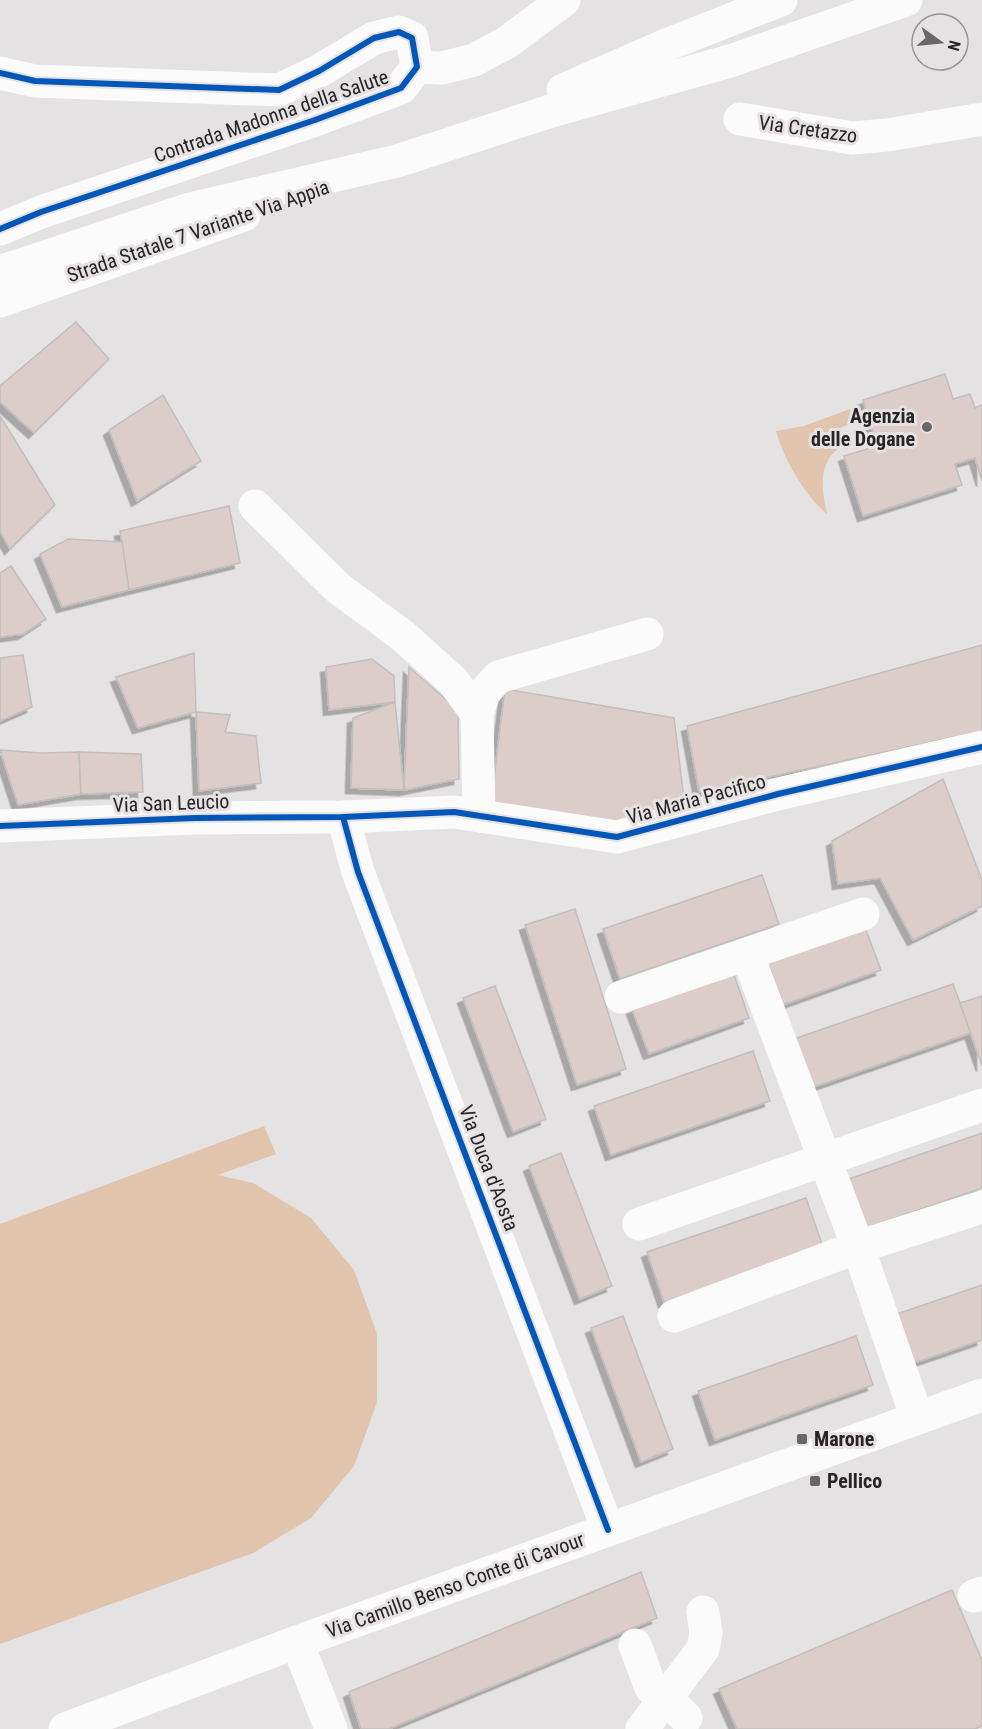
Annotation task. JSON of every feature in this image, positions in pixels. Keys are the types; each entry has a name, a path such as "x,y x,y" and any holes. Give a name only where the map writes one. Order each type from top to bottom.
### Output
{"main road":[{"path":"417,66 442,68 474,60 506,43 564,0"},
{"path":"710,28 746,0"},
{"name":"Strada Statale 7 Variante Via Appia","path":"0,302 397,161 666,45 781,0"},
{"path":"397,161 551,111 730,61 906,0"},
{"name":"Contrada Madonna della Salute","path":"0,73 35,81 279,90 319,71 374,38 399,32 412,38 417,66 401,88 315,120 41,212 0,229"},
{"name":"Via Cretazzo","path":"740,120 852,138 887,135 982,119"},
{"name":"Strada Statale 7 Variante Via Appia","path":"0,272 190,209 397,161"},
{"path":"255,506 339,588 403,636 453,681 477,714"},
{"path":"479,816 477,714 484,693 498,677 647,634"},
{"name":"Via Maria Pacifico","path":"343,817 454,812 617,837 778,794 982,747"},
{"name":"Via San Leucio","path":"0,826 195,818 343,817"},
{"name":"Via Duca d'Aosta","path":"343,817 358,872 608,1530"},
{"path":"621,997 863,914"},
{"path":"747,954 858,1247 917,1418"},
{"path":"639,1224 982,1105"},
{"path":"674,1316 858,1247 982,1207"},
{"name":"Via Camillo Benso Conte di Cavour","path":"65,1729 297,1642 982,1395"},
{"path":"642,1729 676,1708 703,1649 706,1633 703,1612"},
{"path":"297,1642 331,1729"},
{"path":"635,1645 651,1688 676,1708"}],"shaded area":[{"path":"850,409 853,422 832,432 840,447 824,469 823,487 827,514 811,498 796,476 776,431 804,426"},
{"path":"264,1126 276,1154 218,1175 253,1183 311,1218 354,1270 377,1334 377,1402 354,1466 311,1518 253,1553 0,1644 0,1224"}],"building":[{"path":"76,322 109,359 34,433 0,402 0,386"},
{"name":"Agenzia delle Dogane","path":"945,374 953,399 970,394 975,408 982,405 982,481 975,458 955,464 962,485 863,516 844,456 877,446 863,400"},
{"path":"163,395 201,461 137,501 109,430"},
{"path":"0,416 55,505 10,549 0,531"},
{"path":"229,506 240,563 129,590 120,531"},
{"path":"68,539 122,542 129,590 62,607 40,554"},
{"path":"11,566 46,619 23,634 0,637 0,573"},
{"path":"982,645 982,731 699,792 687,726"},
{"path":"194,653 196,712 138,728 116,677"},
{"path":"23,655 32,707 0,721 0,658"},
{"path":"372,659 394,676 395,702 329,710 326,667"},
{"path":"409,667 458,710 459,779 404,790"},
{"path":"505,689 674,718 684,799 624,825 491,803"},
{"path":"395,702 404,790 351,788 353,718"},
{"path":"196,712 230,715 225,732 256,736 261,783 199,791"},
{"path":"0,750 40,753 79,752 81,794 18,805"},
{"path":"79,752 141,754 143,792 81,794"},
{"path":"943,779 982,880 982,906 913,940 880,878 838,884 832,841"},
{"path":"762,875 779,924 620,979 603,929"},
{"path":"575,909 626,1069 577,1085 525,925"},
{"path":"864,925 881,970 780,1006 764,961"},
{"path":"733,972 749,1018 649,1054 632,1009"},
{"path":"953,984 971,1033 811,1088 794,1039"},
{"path":"495,986 546,1119 513,1132 463,998"},
{"path":"982,996 982,1066 960,1003"},
{"path":"753,1051 770,1101 611,1155 594,1106"},
{"path":"982,1133 982,1188 860,1230 843,1181"},
{"path":"561,1153 612,1286 580,1299 529,1166"},
{"path":"806,1198 823,1247 664,1302 647,1252"},
{"path":"982,1285 982,1340 911,1364 894,1315"},
{"path":"623,1316 673,1449 641,1462 591,1328"},
{"path":"856,1336 873,1385 715,1440 698,1391"},
{"path":"641,1572 657,1618 389,1729 361,1729 349,1692"},
{"path":"952,1590 982,1660 982,1726 975,1729 737,1729 719,1689"}],"cycle path":[{"path":"0,73 35,81 279,90 319,71 374,38 399,32 412,38 417,67 401,88 315,120 41,212 0,229"},
{"path":"0,826 195,818 343,817 454,812 617,837 778,794 982,747"},
{"path":"343,817 358,872 608,1530"}],"place":[{"name":"Agenzia delle Dogane","path":"927,427"},
{"name":"Marone","path":"802,1439"},
{"name":"Pellico","path":"815,1481"}]}
